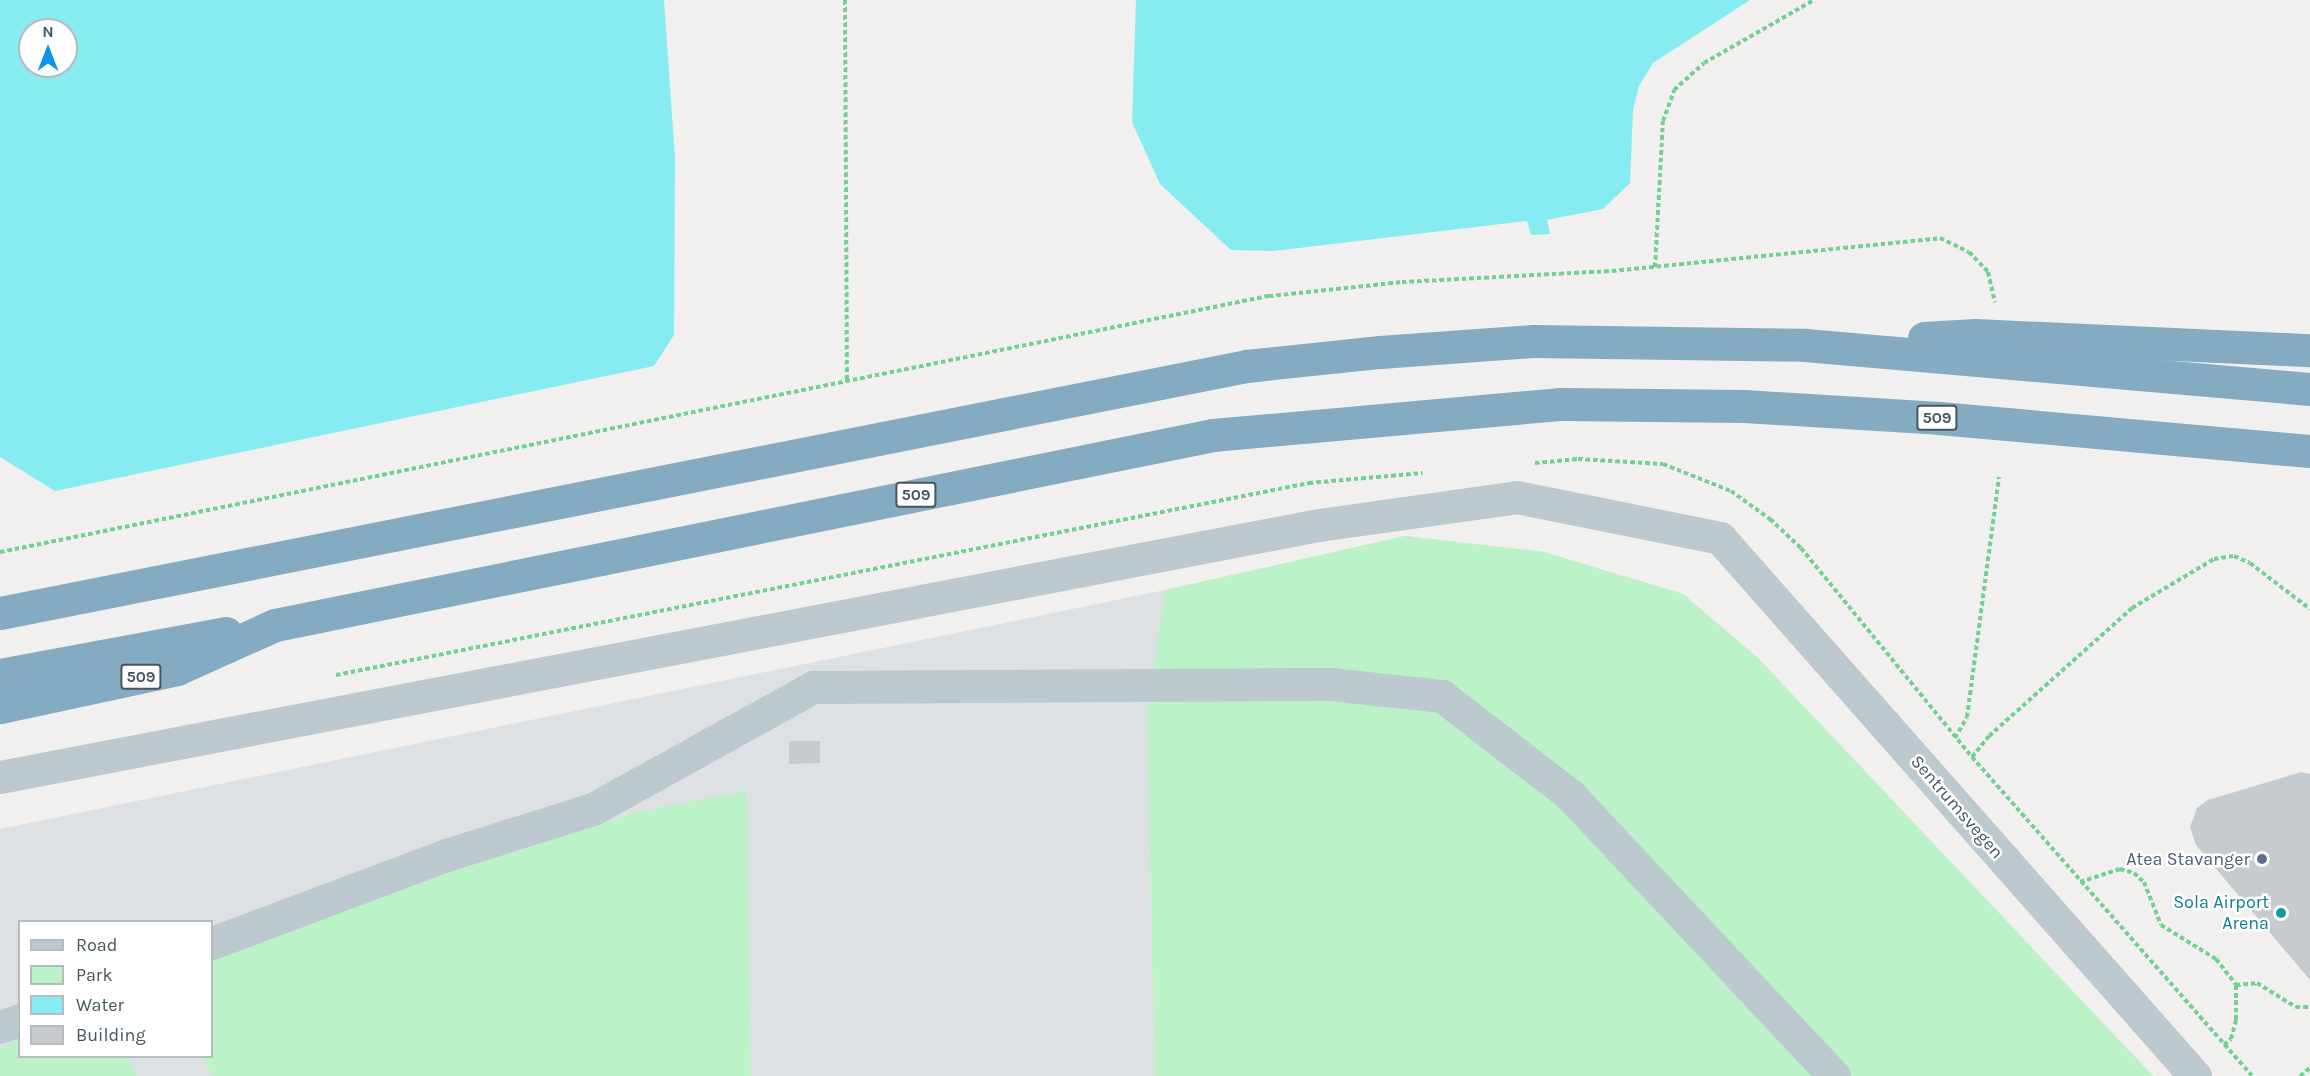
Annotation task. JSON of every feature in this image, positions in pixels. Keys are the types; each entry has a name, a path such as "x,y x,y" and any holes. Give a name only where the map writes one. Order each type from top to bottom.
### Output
{"highway":[{"path":"1805,345 1975,335 2310,350"},
{"path":"0,613 1246,366 1534,341 1805,345 2310,389"},
{"name":"509","path":"0,675 275,625 1213,435 1562,404 1744,406 1928,417 2310,452"},
{"name":"509","path":"0,708 177,669 275,625"}],"street":[{"name":"Sentrumsvegen","path":"0,777 1319,525 1517,497 1720,538 2195,1076"},
{"path":"213,943 443,856 593,809 813,687 1332,684 1442,696 1570,795 1834,1076"},
{"path":"0,1027 18,1021"}],"path":[{"path":"845,0 847,380"},
{"path":"1655,267 1663,121 1674,90 1704,63 1814,0"},
{"path":"0,552 1269,296 1402,282 1655,267 1940,238 1970,252 1988,272 1997,312"},
{"path":"1999,477 1967,717 1955,738 2252,1076"},
{"path":"1972,757 1989,736 2132,608 2214,558 2234,556 2250,562 2310,609"},
{"path":"2080,882 2120,869 2134,873 2144,882 2161,925 2216,959 2236,986 2236,1020 2231,1039 2224,1045"},
{"path":"2236,986 2257,982 2296,1007 2310,1007"},
{"path":"2300,1076 2310,1068"}],"shaded area":[{"path":"1405,536 1544,552 1683,594 1758,658 2153,1076 0,1076 0,829 1165,590"}],"green space":[{"path":"1405,536 1544,552 1683,594 1758,658 2153,1076 1155,1076 1147,710 1165,590"},
{"path":"746,791 751,1076 212,1076 203,1058 213,1058 213,958 468,863 637,812"},
{"path":"18,1038 18,1058 128,1058 137,1076 0,1076 0,1049"}],"water":[{"path":"0,0 664,0 675,158 674,335 654,366 55,491 0,457"},
{"path":"1136,0 1750,0 1653,63 1639,86 1633,110 1630,183 1603,209 1547,220 1550,234 1531,235 1527,221 1274,251 1231,250 1160,184 1132,122"}],"building":[{"path":"789,741 820,741 820,763 789,764"},
{"name":"Sola Airport Arena","path":"2301,772 2310,774 2310,980 2196,845 2190,827 2197,808 2208,800"}],"place":[{"name":"Atea Stavanger","path":"2262,859"},
{"name":"Sola Airport Arena","path":"2281,913"}]}
